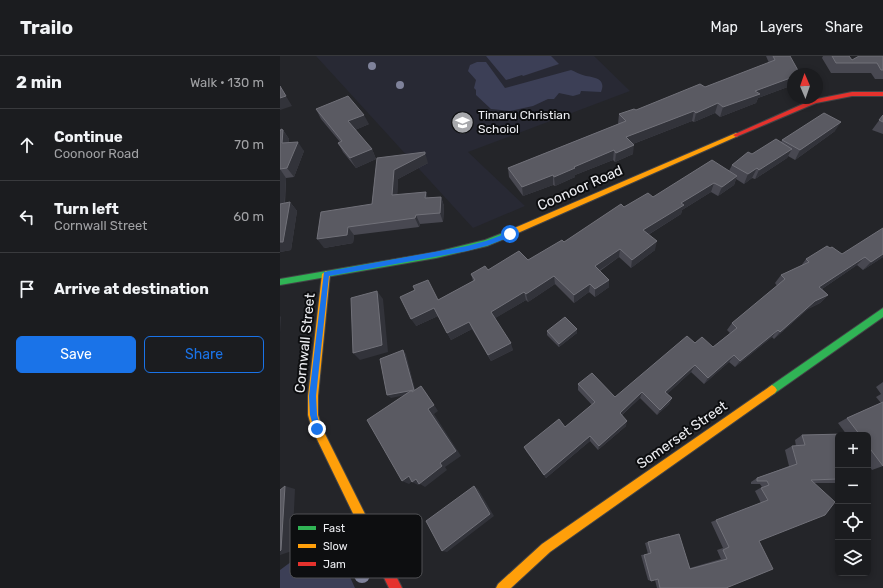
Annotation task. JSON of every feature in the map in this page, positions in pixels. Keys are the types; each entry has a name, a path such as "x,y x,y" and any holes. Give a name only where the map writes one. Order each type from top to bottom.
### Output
{"street":[{"name":"Coonoor Road","path":"280,282 442,254 487,243 814,101 852,94 883,94"},
{"name":"Cornwall Street","path":"326,274 313,396 313,415 317,429 359,514"},
{"name":"Somerset Street","path":"502,588 546,548 883,312"},
{"name":"Cornwall Street","path":"391,578 396,588"}],"shaded area":[{"name":"Timaru Christian Schoiol","path":"316,56 594,56 630,91 468,152 525,206 473,228"},
{"path":"486,56 551,56 559,64 506,80"},
{"path":"477,62 486,62 505,88 571,70 599,80 602,83 601,92 581,91 580,94 573,96 559,93 554,99 548,99 533,106 510,111 491,109 476,95 476,90 474,88 476,80 468,71 470,65"},
{"path":"290,563 290,578 350,578 355,588 280,588 280,570"}],"building":[{"path":"773,56 790,56 797,68 787,68 787,79 755,91 760,94 723,107 718,103 696,113 694,111 626,137 634,145 616,153 614,150 554,177 553,175 522,187 508,168 626,121 619,114 634,109 636,110 700,84 705,87 775,60"},
{"path":"832,56 849,56 852,60 859,56 883,56 883,70 881,70 877,63 836,63"},
{"path":"280,86 286,96 280,98"},
{"path":"348,96 364,115 348,121 372,149 350,158 338,143 342,141 316,109"},
{"path":"824,113 841,122 800,150 782,140"},
{"path":"883,115 883,122 879,120"},
{"path":"281,129 283,130 282,143 298,142 287,168 280,169 280,132"},
{"path":"776,139 792,149 759,170 757,168 748,174 732,165 748,152 752,154"},
{"path":"425,152 425,154 394,170 392,195 426,192 425,198 441,197 440,213 416,215 415,218 348,227 347,235 317,239 321,212 372,204 377,158"},
{"path":"712,160 737,176 722,187 714,183 681,203 684,205 643,230 657,241 632,260 620,249 595,266 609,280 595,289 590,284 574,295 554,276 526,294 524,292 491,312 511,343 488,355 469,322 447,333 434,308 411,319 400,297 415,290 413,286 428,280 438,300 475,280 471,274 485,266 488,270 519,251 528,260 562,240 564,242 621,204 624,207 648,193 653,197"},
{"path":"290,202 283,242 280,242 280,204"},
{"path":"883,228 883,254 871,262 865,257 819,287 828,295 815,301 780,332 778,330 740,361 734,355 708,378 695,365 665,392 672,398 660,410 642,392 620,413 627,421 599,446 590,436 544,475 524,447 559,419 565,427 595,402 578,384 592,373 615,397 687,336 695,343 702,337 713,347 737,328 732,323 785,279 781,275 809,262 806,259 827,246 830,248 832,247 842,254"},
{"path":"377,291 382,345 353,353 351,298"},
{"path":"565,317 577,329 559,344 547,331"},
{"path":"403,350 414,390 387,395 380,359"},
{"path":"421,386 434,405 428,409 456,451 440,463 442,466 419,484 416,479 412,482 409,476 402,481 367,420 412,390 412,392"},
{"path":"883,402 883,466 871,450 871,432 858,432 847,418"},
{"path":"835,434 835,479 811,480 835,502 825,515 759,541 773,569 726,588 660,588 658,579 651,581 644,555 651,553 648,542 679,534 690,569 727,559 723,550 729,547 716,520 768,500 761,488 769,485 767,481 757,481 757,478 797,464 792,446 805,445 802,435"},
{"path":"285,486 281,550 280,551 280,490"},
{"path":"474,486 490,514 442,551 426,521"}],"traffic: fast":[{"path":"280,282 436,255 487,243 508,234"},
{"path":"772,390 883,312"}],"traffic: slow":[{"path":"508,234 736,135"},
{"path":"326,274 313,396 313,415 317,429 359,514"},
{"path":"502,588 546,548 772,390"}],"traffic: jam":[{"path":"736,135 814,101 852,94 883,94"},
{"path":"391,578 396,588"}],"place":[{"name":"Timaru Christian Schoiol","path":"463,122"}],"route":[{"path":"317,429 313,415 313,396 326,274 436,255 487,243 510,234"}]}
